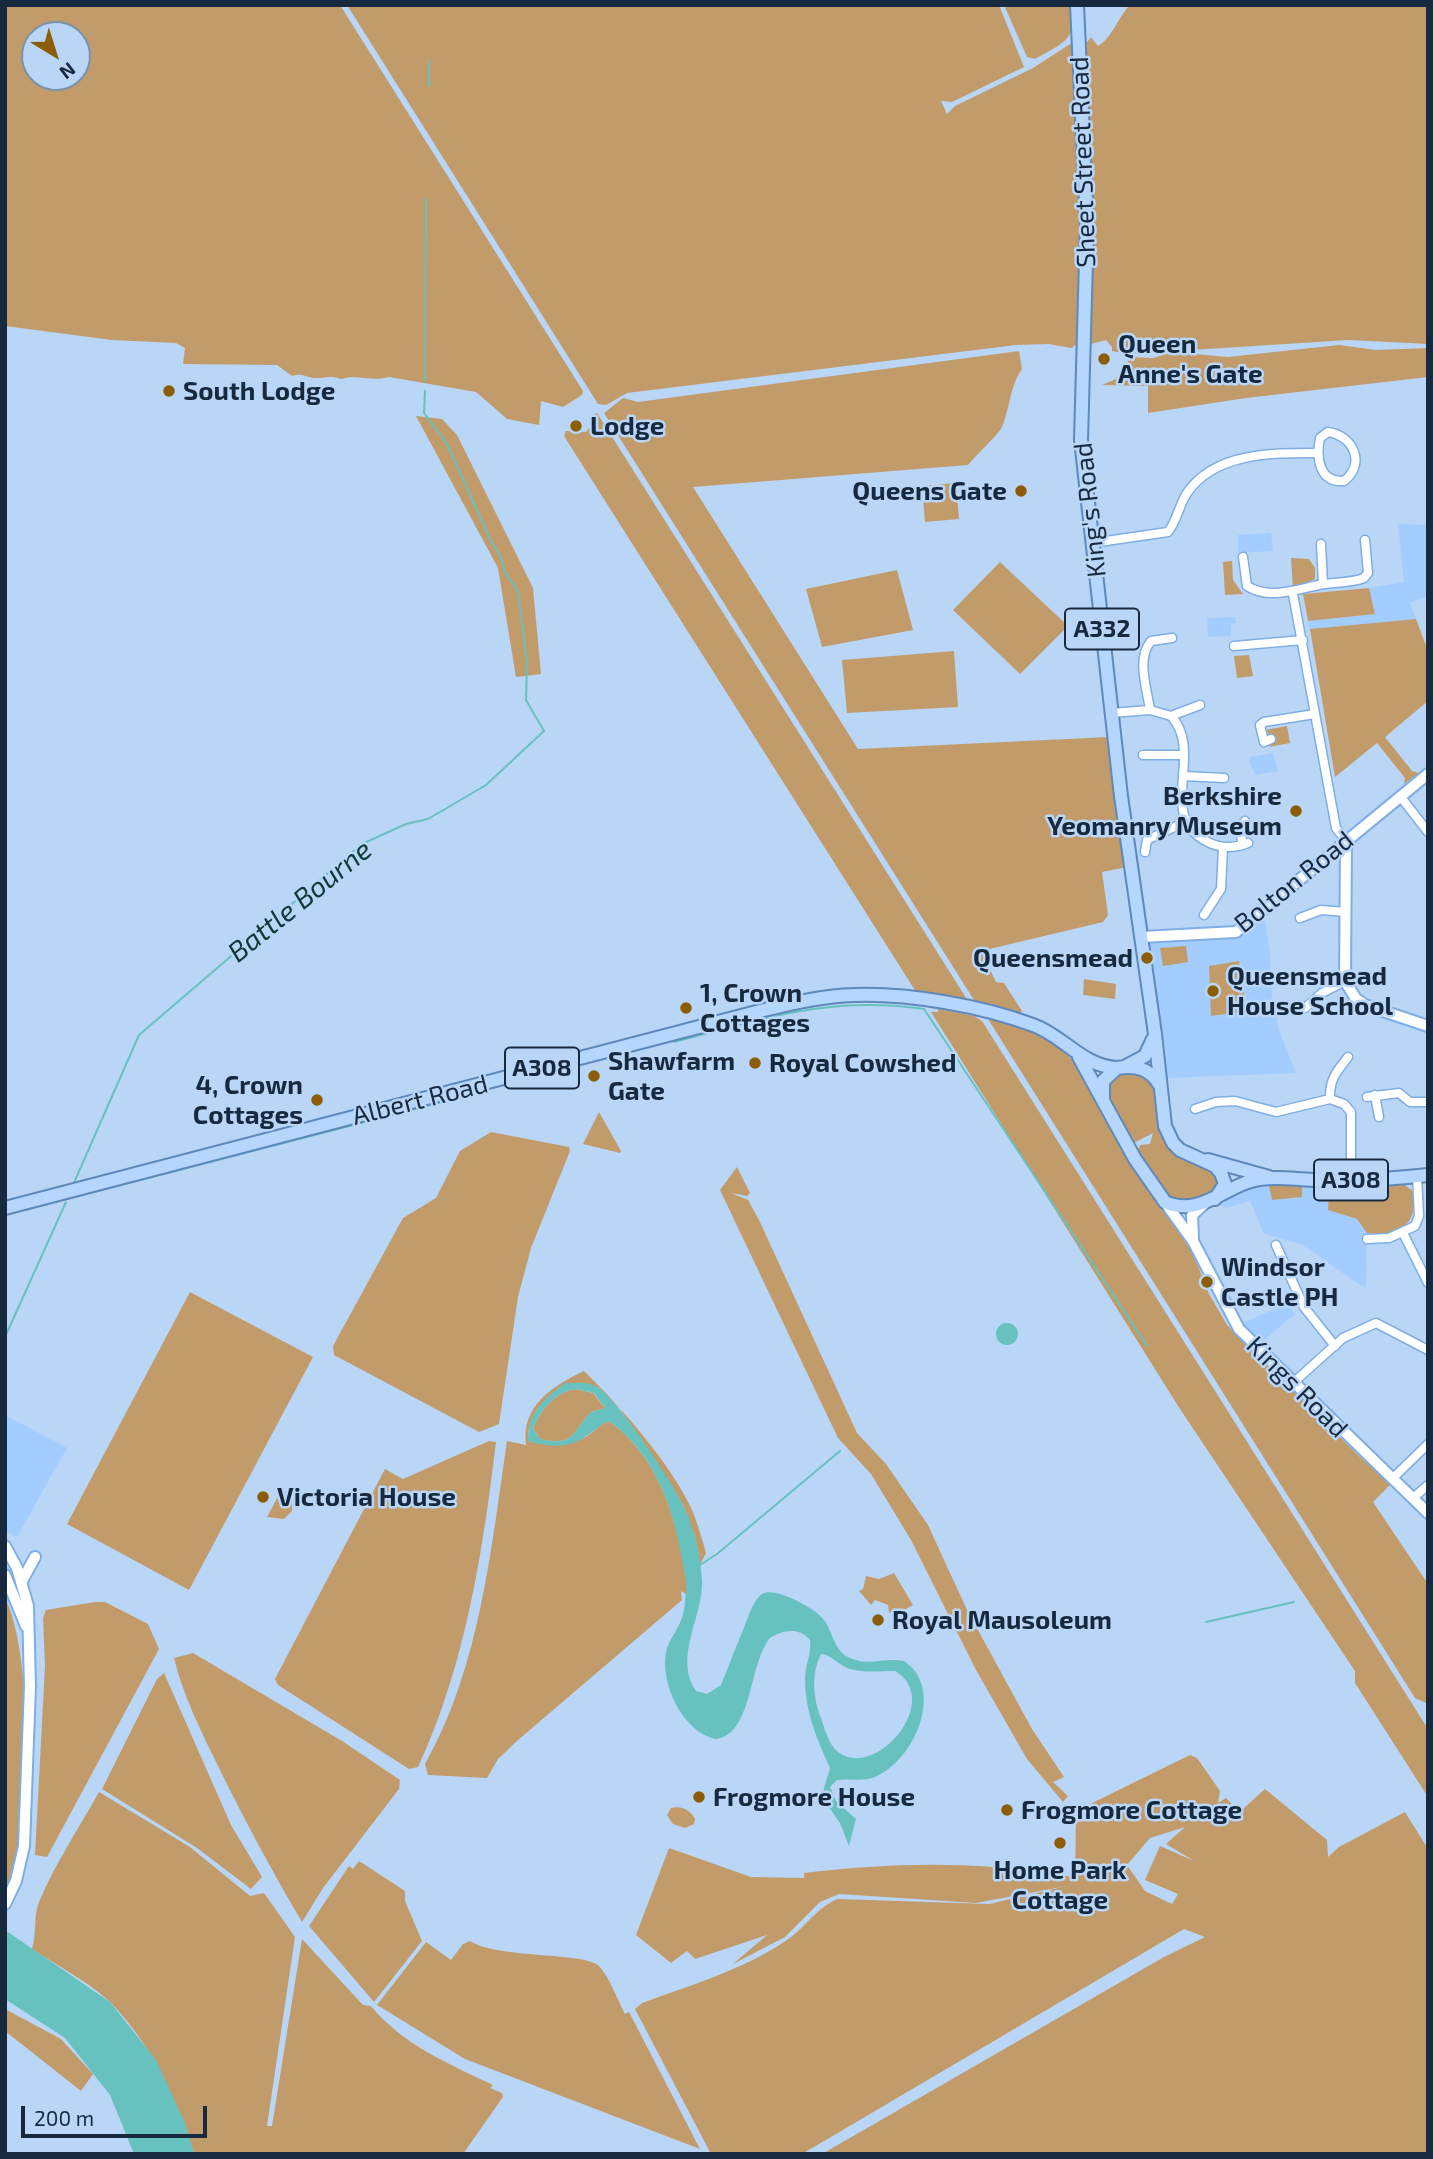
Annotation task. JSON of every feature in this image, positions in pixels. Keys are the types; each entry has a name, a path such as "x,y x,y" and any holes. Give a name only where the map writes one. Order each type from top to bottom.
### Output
{"main road":[{"name":"Sheet Street Road","path":"1077,5 1085,134 1086,320"},
{"name":"King's Road","path":"1086,320 1082,440 1111,713 1160,1085 1168,1135 1180,1150 1205,1159"},
{"name":"Albert Road","path":"5,1208 764,1010 830,997 880,995 975,1009 1041,1028 1102,1067 1151,1072 1160,1085"},
{"path":"1104,1102 1104,1081 1121,1067 1145,1056 1155,1034"},
{"name":"Albert Road","path":"1077,1053 1135,1158 1166,1202"},
{"path":"1166,1202 1180,1206 1211,1201 1223,1190 1224,1178 1205,1159"},
{"name":"A308","path":"1205,1159 1273,1178"},
{"name":"A308","path":"1211,1201 1252,1181 1273,1178 1351,1181 1422,1176"}],"street":[{"path":"1328,432 1338,433 1349,442 1356,454 1356,466 1344,481 1335,482 1327,478 1317,453 1320,438 1328,432"},
{"path":"1092,543 1168,532 1187,493 1200,478 1228,463 1258,453 1317,453"},
{"path":"1243,557 1247,586 1254,590 1293,594 1323,584 1364,578 1368,573 1365,540"},
{"path":"1321,544 1323,584"},
{"path":"1293,594 1336,828 1346,841 1345,981 1356,999 1365,1005 1428,1026"},
{"path":"1150,710 1142,660 1145,648 1151,641 1172,638"},
{"path":"1234,646 1303,640"},
{"path":"1111,713 1150,710 1171,716 1200,705"},
{"path":"1271,739 1264,742 1260,725 1264,722 1315,714"},
{"path":"1171,716 1181,730 1184,755 1181,809 1185,822 1201,839 1223,848 1245,844 1241,826 1245,821"},
{"path":"1143,755 1184,755"},
{"name":"Bolton Road","path":"1141,937 1236,932 1428,774"},
{"path":"1184,776 1224,778"},
{"path":"1400,796 1428,832"},
{"path":"1145,852 1147,840 1185,822"},
{"path":"1204,915 1222,889 1223,848"},
{"path":"1300,918 1321,910 1346,912"},
{"path":"1304,1008 1322,993 1345,981"},
{"path":"1330,1099 1329,1084 1348,1057"},
{"path":"1378,1117 1371,1096 1399,1093 1410,1102 1421,1105"},
{"path":"1195,1109 1216,1102 1235,1101 1276,1112 1330,1099 1344,1104 1351,1112 1351,1181"},
{"path":"1367,1239 1403,1233 1415,1226 1419,1216 1422,1176"},
{"path":"1193,1241 1192,1215 1211,1201"},
{"name":"Kings Road","path":"1166,1202 1193,1241 1225,1308 1239,1329 1428,1513"},
{"path":"1403,1233 1428,1283"},
{"path":"1276,1245 1304,1307 1335,1346"},
{"path":"1293,1383 1335,1346 1362,1327 1376,1323 1428,1350"},
{"path":"1392,1479 1428,1444"},
{"path":"1413,1498 1428,1485"},
{"path":"5,1904 16,1881 24,1846 30,1712 28,1606 22,1581 6,1548"},
{"path":"22,1581 36,1557"},
{"path":"5,1575 29,1635"}],"shaded area":[{"path":"5,5 340,5 583,391 582,395 563,407 541,401 539,425 507,419 476,392 389,377 341,379 292,376 277,365 183,364 185,348 176,343 112,340 5,326"},
{"path":"347,5 999,5 1024,67 952,102 941,101 947,114 955,106 1033,68 1070,44 1076,47 1084,231 1080,342 1071,348 1049,344 1016,345 627,393 606,405 598,404"},
{"path":"1004,5 1074,5 1073,26 1060,44 1035,59 1027,57"},
{"path":"1130,5 1428,5 1428,344 1349,340 1128,354 1112,351 1106,340 1091,344 1085,45 1091,37 1098,46 1103,42"},
{"path":"1339,345 1376,350 1428,348 1428,377 1246,398 1148,413 1148,386 1102,385 1116,379 1131,357 1153,358 1173,352 1228,357"},
{"path":"1019,351 1022,369 1002,427 968,465 693,487 858,749 1109,737 1127,867 1102,872 1108,915 1103,922 981,951 996,982 1004,983 1022,1011 1017,1014 979,1006 974,1000 604,413 623,398 638,402"},
{"path":"597,413 968,1001 918,995 564,436 566,431 586,432 590,427 590,417"},
{"path":"416,416 442,419 457,435 533,588 541,674 516,677 498,568"},
{"path":"956,483 959,519 925,522 922,486"},
{"path":"1398,524 1428,525 1428,596 1410,603 1416,619 1310,629 1308,621 1374,614 1369,588 1404,582"},
{"path":"1271,533 1273,551 1238,553 1238,535"},
{"path":"1291,558 1309,559 1315,568 1315,579 1293,589"},
{"path":"1232,561 1233,580 1243,594 1225,595 1223,562"},
{"path":"1000,562 1068,626 1020,674 953,610"},
{"path":"897,570 913,630 822,647 806,589"},
{"path":"1369,588 1375,614 1308,621 1303,594"},
{"path":"1235,617 1236,623 1231,624 1231,636 1208,637 1207,618"},
{"path":"1416,619 1428,651 1428,701 1385,737 1412,771 1419,773 1404,784 1405,778 1377,743 1335,777 1310,629"},
{"path":"954,651 958,707 847,713 842,660"},
{"path":"1249,655 1253,676 1237,678 1234,656"},
{"path":"1287,726 1290,743 1269,747 1274,741 1266,730"},
{"path":"1273,753 1278,771 1256,775 1249,762 1250,757"},
{"name":"Queensmead House School","path":"1264,915 1270,954 1272,998 1280,1033 1296,1073 1167,1078 1149,942 1153,939 1235,938"},
{"path":"1186,946 1188,962 1163,966 1160,948"},
{"path":"1239,961 1247,1011 1211,1016 1209,966"},
{"path":"1084,979 1116,984 1115,999 1083,995"},
{"path":"938,1009 974,1016 982,1021 1428,1729 1428,1797 1355,1683 1355,1671 1180,1409 931,1012 938,1012"},
{"path":"988,1019 1040,1036 1062,1050 1082,1070 1121,1147 1190,1246 1209,1294 1227,1325 1361,1458 1392,1483 1373,1502 1428,1584 1428,1704 1415,1698"},
{"path":"1140,1070 1154,1078 1163,1133 1221,1178 1217,1191 1180,1203 1168,1197 1137,1153 1140,1145 1150,1144 1153,1133 1132,1144 1105,1094 1111,1075"},
{"path":"599,1112 621,1151 620,1153 583,1144"},
{"path":"491,1132 569,1147 570,1151 531,1248 518,1297 499,1424 479,1432 334,1355 333,1346 403,1218 436,1198 460,1151"},
{"path":"737,1167 750,1193 747,1196 731,1193 748,1200 759,1220 857,1433 886,1464 928,1525 967,1610 1032,1729 1064,1777 1053,1782 1068,1796 1063,1802 1027,1759 976,1670 911,1540 871,1474 838,1438 720,1190"},
{"path":"1403,1184 1413,1191 1413,1212 1410,1220 1397,1231 1367,1233 1357,1219 1328,1210 1329,1187"},
{"path":"1269,1186 1302,1186 1302,1197 1272,1200"},
{"path":"1244,1187 1329,1187 1328,1210 1357,1219 1367,1230 1366,1289 1301,1244 1264,1234 1250,1201 1225,1208 1221,1205"},
{"path":"190,1292 313,1357 189,1590 67,1524"},
{"path":"1287,1304 1295,1314 1262,1342 1242,1323"},
{"path":"1007,1323 1015,1326 1018,1334 1015,1342 1007,1345 999,1342 996,1334 999,1326"},
{"path":"584,1371 614,1402 629,1419 672,1475 693,1512 706,1553 700,1565 695,1537 684,1507 620,1409 598,1387 566,1383 558,1389 534,1414 528,1441 552,1445 568,1444 583,1438 609,1421 624,1434 649,1464 666,1498 678,1536 686,1594 681,1591 682,1600 518,1740 498,1759 487,1778 428,1775 425,1764 444,1727 459,1688 481,1607 507,1441 526,1445 526,1431 534,1408 551,1390"},
{"path":"565,1383 593,1385 606,1395 645,1444 685,1509 697,1544 702,1582 687,1665 696,1691 707,1694 721,1685 752,1607 760,1595 768,1592 795,1600 820,1615 838,1648 846,1656 868,1662 904,1661 916,1673 923,1689 924,1706 920,1724 902,1756 889,1769 875,1777 837,1780 830,1787 836,1801 856,1819 849,1846 840,1823 824,1800 823,1792 830,1768 807,1702 805,1673 810,1640 801,1633 791,1631 770,1638 757,1664 743,1713 737,1726 727,1735 715,1739 703,1734 683,1716 666,1678 666,1652 683,1615 686,1586 677,1535 666,1497 637,1448 609,1421 579,1440 565,1445 543,1445 528,1441 534,1414 544,1401","holes":["576,1389 594,1393 605,1408 591,1412 567,1439 540,1439 533,1428 545,1408 561,1394","821,1654 850,1669 895,1671 908,1684 912,1700 909,1717 886,1747 870,1756 853,1758 838,1752 832,1745 818,1710 815,1694 814,1678"]},
{"path":"576,1389 593,1393 605,1408 591,1412 567,1439 540,1439 533,1428 545,1408 561,1394"},
{"path":"5,1415 67,1448 17,1537 5,1531"},
{"path":"489,1441 496,1442 491,1483 478,1566 460,1649 434,1729 418,1767 409,1769 278,1685 275,1679 385,1469 403,1479"},
{"path":"282,1489 292,1497 292,1511 284,1519 267,1517"},
{"path":"894,1573 913,1605 896,1615 889,1612 888,1605 875,1600 871,1605 859,1591 863,1589 866,1576 879,1579"},
{"path":"5,1598 21,1660 26,1746 25,1791 20,1832 14,1868 5,1895"},
{"path":"105,1602 148,1624 159,1649 47,1857 35,1855 45,1666 43,1618 46,1610"},
{"path":"193,1653 342,1741 400,1780 399,1789 323,1888 302,1922 239,1807 188,1700 174,1658"},
{"path":"164,1673 231,1825 262,1877 251,1889 197,1848 102,1789 157,1679"},
{"path":"1190,1755 1197,1758 1220,1791 1218,1803 1226,1798 1238,1810 1244,1808 1265,1789 1327,1840 1328,1857 1339,1847 1405,1812 1428,1849 1428,2154 822,2154 1164,1957 1205,1937 1184,1929 802,2154 711,2154 635,2009 642,2003 716,1976 770,1951 837,1899 989,1904 1067,1886 976,1903 839,1894 820,1902 785,1937 733,1964 767,1935 695,1959 687,1951 671,1963 636,1935 669,1848 751,1877 804,1878 804,1873 839,1869 939,1865 1005,1868 1073,1877 1075,1881 1076,1811","holes":["1185,1827 1166,1844 1194,1861 1160,1846 1145,1880 1178,1894 1172,1904 1145,1891 1127,1865 1150,1838"]},
{"path":"99,1792 190,1847 250,1896 264,1893 295,1937 267,2126 272,2126 302,1939 363,2005 371,2006 397,2031 427,2052 493,2085 490,2088 502,2093 503,2097 463,2154 194,2154 180,2113 162,2074 126,2020 94,1989 32,1949 39,1902"},
{"path":"678,1807 688,1811 695,1819 694,1824 685,1828 673,1824 667,1815 671,1808"},
{"path":"359,1861 405,1891 405,1901 422,1941 374,2002 309,1926 349,1866 353,1869"},
{"path":"5,1930 110,2002 156,2060 185,2123 194,2154 134,2154 110,2095 65,2038 5,1999"},
{"path":"470,1941 500,1951 577,1959 599,1966 625,2014 629,2012 700,2149 465,2059 377,2005 426,1942 451,1960 463,1944"},
{"path":"5,2009 61,2039 93,2074 81,2091 5,2031"}],"waterway":[{"name":"Battle Bourne","path":"429,61 429,86"},
{"name":"Battle Bourne","path":"425,381 426,199"},
{"name":"Battle Bourne","path":"73,1185 139,1035 362,844 406,824 428,819 486,785 544,731 526,700 527,663 518,592 504,570 501,557 491,541 447,444 424,413 425,391"},
{"path":"674,1042 767,1018 827,1007 890,1005 924,1009 1147,1346"},
{"path":"5,1215 446,1101"},
{"name":"Battle Bourne","path":"5,1337 66,1202"},
{"path":"700,1565 717,1554 840,1451"},
{"path":"1206,1622 1294,1602"}],"place":[{"name":"Queen Anne's Gate","path":"1104,359"},
{"name":"South Lodge","path":"169,391"},
{"name":"Lodge","path":"576,426"},
{"name":"Queens Gate","path":"1021,491"},
{"name":"Berkshire Yeomanry Museum","path":"1296,811"},
{"name":"Queensmead","path":"1147,958"},
{"name":"Queensmead House School","path":"1213,991"},
{"name":"1, Crown Cottages","path":"686,1008"},
{"name":"Royal Cowshed","path":"755,1063"},
{"name":"Shawfarm Gate","path":"594,1076"},
{"name":"4, Crown Cottages","path":"317,1100"},
{"name":"Windsor Castle PH","path":"1207,1282"},
{"name":"Victoria House","path":"263,1497"},
{"name":"Royal Mausoleum","path":"878,1620"},
{"name":"Frogmore House","path":"699,1797"},
{"name":"Frogmore Cottage","path":"1007,1810"},
{"name":"Home Park Cottage","path":"1060,1843"}]}
